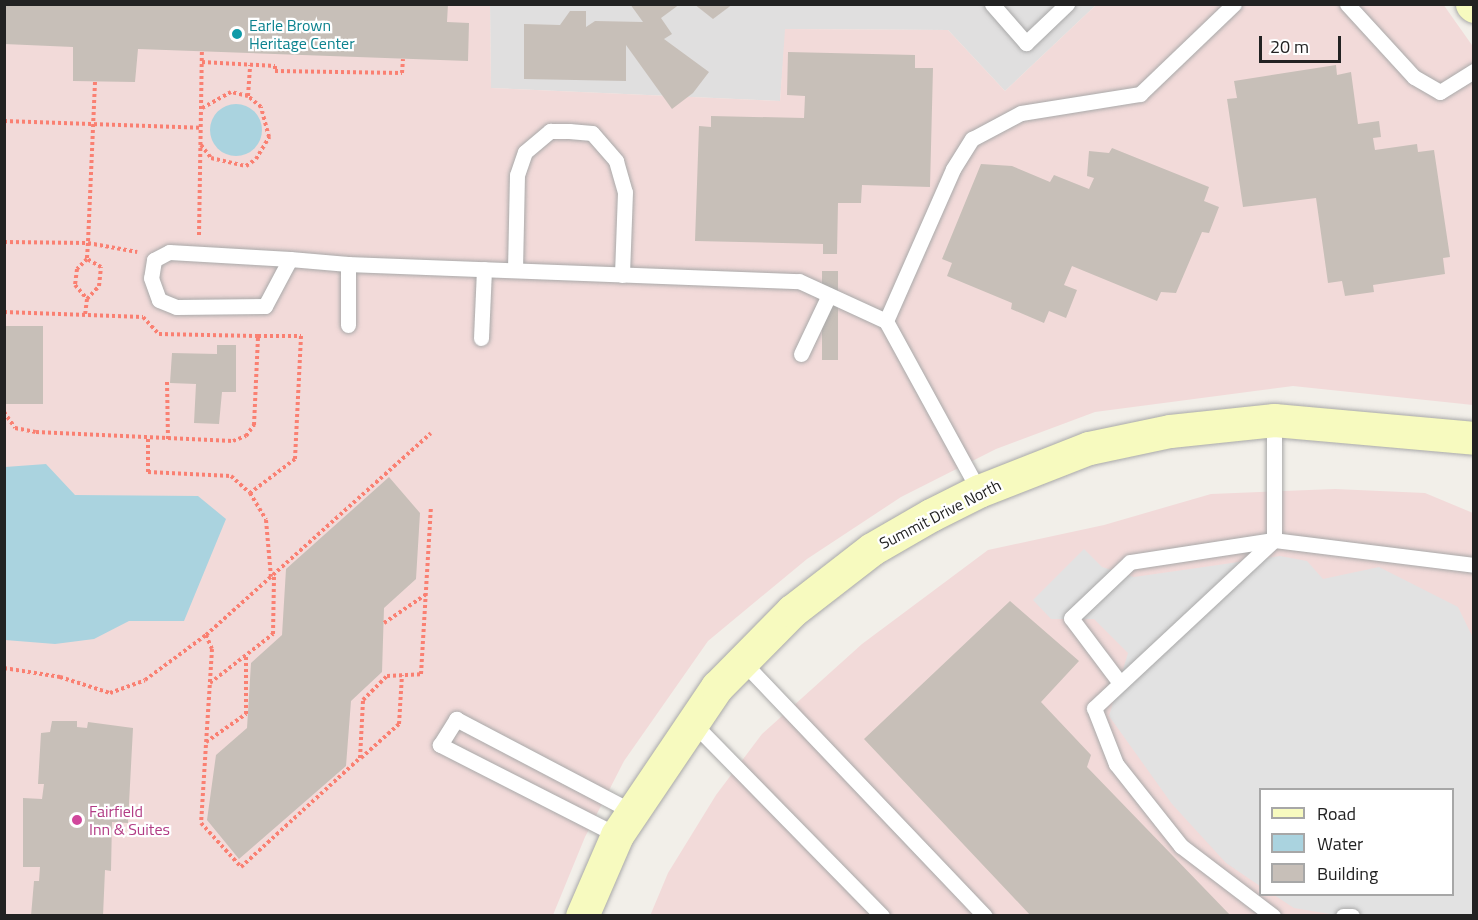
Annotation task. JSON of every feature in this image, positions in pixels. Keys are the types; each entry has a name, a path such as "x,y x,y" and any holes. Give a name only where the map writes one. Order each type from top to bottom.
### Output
{"street":[{"name":"Summit Drive North","path":"582,915 624,823 691,721 742,661 792,611 872,549 979,491 1089,448 1170,430 1274,420 1473,438"}],"lane":[{"path":"992,4 1026,43 1067,4"},
{"path":"886,321 953,170 972,139 1021,112 1140,94 1234,4"},
{"path":"1347,4 1414,77 1440,92 1473,71"},
{"path":"515,270 517,175 525,152 550,131 569,130 592,134 616,161 625,192 622,275"},
{"path":"290,259 266,306 176,307 159,300 151,278 154,260 169,252 290,259 348,264 799,281 886,321 979,491"},
{"path":"348,264 348,325"},
{"path":"481,338 484,269"},
{"path":"801,354 830,295"},
{"path":"1273,915 1181,846 1116,764 1093,710 1274,540 1274,420"},
{"path":"1120,683 1070,620 1126,565 1274,540 1473,565"},
{"path":"742,661 985,915"},
{"path":"456,719 624,823 440,745 456,719"},
{"path":"691,721 882,915"},
{"path":"1343,915 1352,915"}],"path":[{"path":"198,253 202,52"},
{"path":"202,62 275,66 275,71 402,73 403,59"},
{"path":"248,96 250,65"},
{"path":"87,300 75,285 77,269 87,259 95,82"},
{"path":"200,144 211,158 227,165 246,165 256,159 269,137 268,121 248,96 231,92 201,109"},
{"path":"4,121 200,128"},
{"path":"4,242 88,243 127,247 154,260"},
{"path":"85,315 87,300 99,286 101,267 87,259"},
{"path":"4,312 143,317 159,334 302,336 296,459 250,493"},
{"path":"4,412 15,428 36,432 168,440 233,441 246,436 254,425 258,336"},
{"path":"167,382 168,440"},
{"path":"4,668 60,677 110,693 145,680 206,635 431,433"},
{"path":"148,439 148,472 231,476 250,493 266,520 272,575 273,634 210,682"},
{"path":"360,758 363,700 387,676 421,674 431,508"},
{"path":"384,623 426,595"},
{"path":"206,635 212,649 201,823 241,867 399,724 402,675"},
{"path":"206,742 246,714 246,655"}],"shaded area":[{"path":"1443,4 1474,48 1473,405 1293,386 1095,412 996,449 901,497 807,559 708,641 624,761 585,837 553,915 5,916 5,5 490,5 491,88 780,101 785,29 948,30 1005,91 1096,5"},
{"path":"490,5 1096,5 1005,91 948,30 786,29 780,101 491,88"},
{"path":"1335,489 1425,493 1473,513 1473,915 650,916 668,873 716,795 762,734 862,644 988,550 1104,525 1211,494"},
{"path":"1084,549 1102,567 1134,577 1280,556 1307,561 1323,579 1379,567 1458,607 1473,638 1473,915 1336,915 1294,908 1276,896 1454,896 1454,788 1259,788 1259,885 1226,863 1172,804 1109,716 1128,653 1094,619 1051,619 1033,600"}],"water":[{"path":"236,104 246,106 254,112 260,120 262,130 260,140 254,148 246,154 236,156 226,154 218,148 212,140 210,130 212,120 218,112 226,106"},
{"path":"46,464 75,495 198,496 226,519 184,621 129,621 94,639 55,644 5,640 5,467"}],"building":[{"name":"Earle Brown Heritage Center","path":"4,4 448,4 447,22 469,23 468,61 138,49 135,82 73,81 73,47 4,44"},
{"path":"630,4 680,4 661,18 672,34 664,39 709,72 693,93 672,109 626,45 626,81 524,79 524,24 560,25 570,11 586,11 586,27 595,21 643,22"},
{"path":"694,4 733,4 713,19"},
{"path":"788,52 915,55 915,68 933,68 930,187 862,185 861,203 838,203 837,254 823,254 823,244 695,241 699,126 711,127 711,116 804,118 805,96 787,95"},
{"path":"1336,65 1337,75 1351,72 1358,124 1379,121 1381,137 1373,138 1375,150 1417,144 1418,152 1434,150 1450,257 1443,258 1445,274 1373,285 1374,292 1345,296 1342,281 1328,283 1316,198 1243,207 1227,99 1237,98 1234,81"},
{"path":"1112,148 1209,187 1204,201 1219,207 1209,233 1202,232 1176,293 1161,292 1157,301 1072,266 1064,285 1077,290 1066,318 1049,311 1044,323 1011,309 1012,303 947,276 952,263 942,259 981,164 1012,166 1050,182 1054,175 1089,189 1094,178 1087,176 1089,151 1109,153"},
{"path":"822,271 838,271 838,360 822,360"},
{"path":"4,326 43,326 43,404 4,404"},
{"path":"217,345 236,345 236,392 222,392 219,424 194,423 196,384 170,383 172,353 217,354"},
{"path":"389,477 420,513 416,579 384,608 382,672 351,701 346,766 239,859 207,820 216,755 247,728 251,663 282,635 286,569"},
{"path":"1010,601 1079,661 1041,702 1091,755 1087,767 1231,916 1031,916 864,739"},
{"name":"Fairfield Inn & Suites","path":"52,721 77,721 77,727 87,728 88,722 133,728 128,823 112,822 111,871 105,870 103,916 31,916 34,881 39,881 40,867 23,867 23,798 42,799 44,784 38,784 41,733 50,732"}],"place":[{"name":"Earle Brown Heritage Center","path":"237,34"},
{"name":"Fairfield Inn & Suites","path":"77,820"}]}
